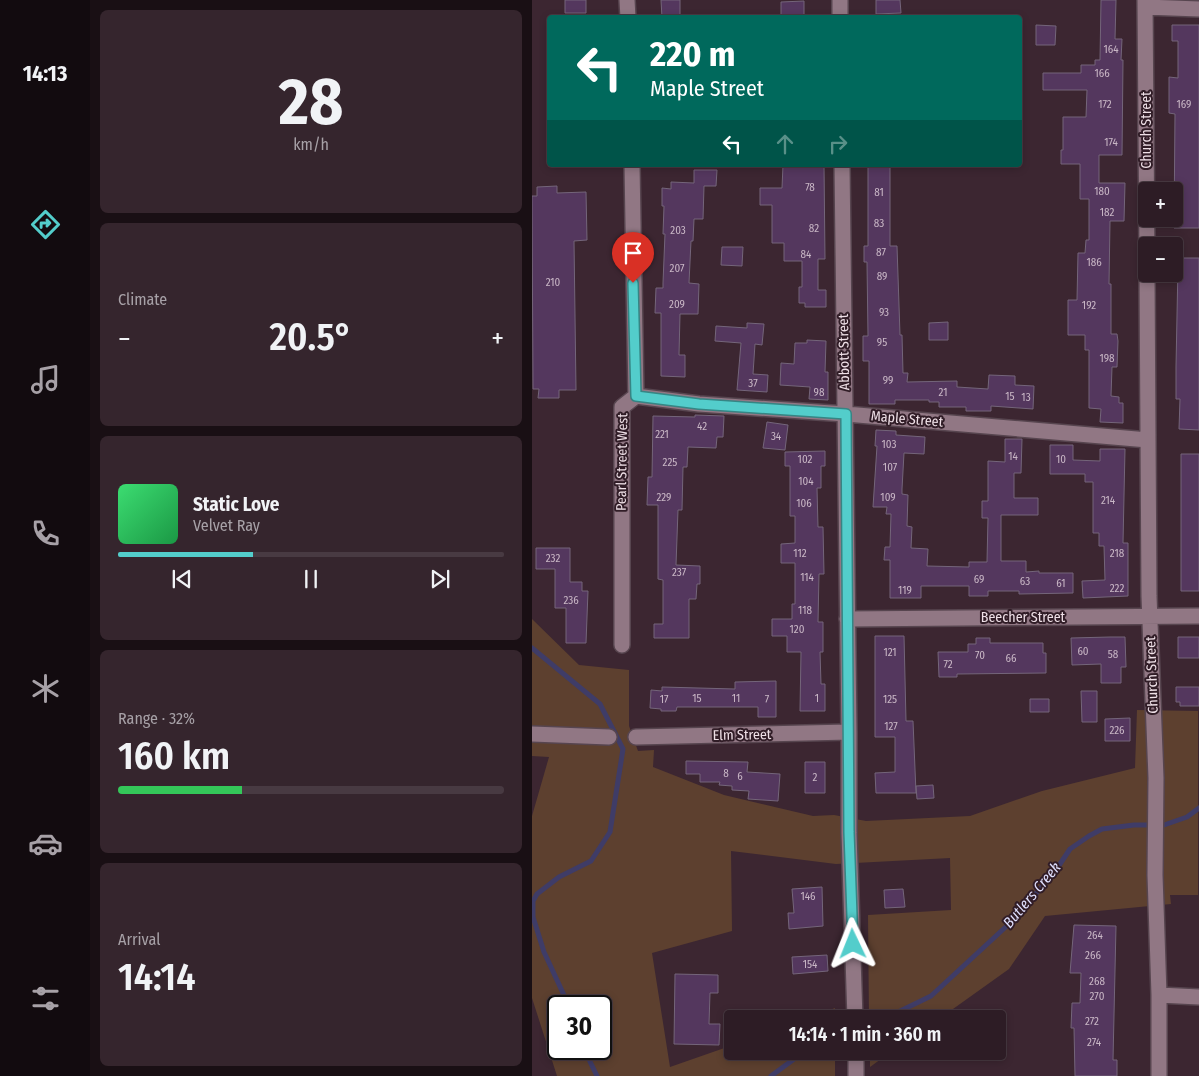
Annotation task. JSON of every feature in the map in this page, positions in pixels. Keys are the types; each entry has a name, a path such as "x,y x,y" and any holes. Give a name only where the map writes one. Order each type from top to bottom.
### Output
{"street":[{"path":"627,0 628,15"},
{"path":"840,0 840,15"},
{"path":"1145,4 1198,9"},
{"name":"Church Street","path":"1145,4 1147,237"},
{"name":"Pearl Street West","path":"622,645 622,407 636,396 632,167"},
{"name":"Abbott Street","path":"842,167 849,832 855,1010"},
{"name":"Church Street","path":"1147,282 1150,616 1156,778 1155,855 1159,1076"},
{"name":"Maple Street","path":"636,396 699,404 846,414 1148,440"},
{"name":"Beecher Street","path":"848,618 1198,616"},
{"name":"Elm Street","path":"636,737 849,732"},
{"path":"532,734 610,736"},
{"path":"1159,996 1198,996"},
{"path":"856,1060 856,1076"}],"shaded area":[{"path":"532,619 579,665 629,670 629,726 638,751 654,750 653,767 724,795 813,816 834,815 866,821 970,816 1042,791 1135,768 1137,710 1198,711 1198,895 1170,895 1171,904 1045,916 1009,969 952,1010 869,1010 868,915 951,910 950,858 836,864 731,851 732,931 652,953 670,1067 724,1048 724,1060 835,1060 835,1076 557,1076 552,1060 612,1060 612,995 547,995 547,1045 532,998 532,816 549,757 532,756"},
{"path":"870,1060 880,1060 870,1067"}],"building":[{"path":"565,0 586,0 586,13 565,13"},
{"path":"661,0 680,0 680,15 662,15"},
{"path":"876,0 900,0 901,13 876,14"},
{"path":"1101,0 1116,0 1115,39 1122,39 1122,155 1099,155 1099,183 1125,183 1124,221 1110,221 1109,284 1111,284 1111,334 1117,334 1118,341 1117,367 1112,367 1111,396 1119,397 1119,403 1123,403 1123,423 1100,422 1101,409 1089,408 1089,350 1085,350 1085,335 1068,335 1068,300 1077,300 1078,253 1085,253 1086,240 1089,240 1089,199 1080,199 1080,164 1061,164 1063,117 1086,117 1087,90 1043,90 1043,73 1081,73 1081,65 1095,65 1095,60 1100,60"},
{"path":"804,1 804,15 781,15 781,2"},
{"path":"1036,25 1056,26 1055,45 1036,45"},
{"path":"1172,25 1199,25 1199,228 1174,228 1183,227 1183,182 1174,182 1175,114 1169,113 1169,77 1178,78 1178,41 1172,41"},
{"path":"783,167 824,167 825,259 818,259 818,290 826,290 826,307 805,307 805,303 799,303 799,287 802,287 802,261 784,261 784,243 772,243 772,205 760,205 760,188 782,188"},
{"path":"868,167 890,167 890,246 897,246 900,335 902,335 903,373 908,373 907,382 957,381 957,387 988,389 989,375 1015,376 1015,385 1034,386 1033,409 991,406 991,411 966,411 966,407 939,407 939,402 929,402 929,400 895,400 895,404 869,404 869,361 863,361 863,336 868,336 867,262 864,262 864,246 868,246"},
{"path":"694,170 717,170 716,186 704,186 703,219 694,219 693,241 691,241 689,283 699,284 698,314 680,314 679,355 685,355 685,377 661,376 661,313 655,313 656,288 663,288 665,234 663,234 664,206 662,206 662,188 671,189 671,182 694,183"},
{"path":"557,186 557,193 586,192 587,240 574,241 576,390 559,390 559,398 538,398 539,389 533,389 532,196 537,196 537,187"},
{"path":"722,247 743,247 742,266 721,265"},
{"path":"1183,258 1199,258 1199,430 1179,429 1180,399 1176,399 1178,282 1183,282"},
{"path":"948,322 948,340 929,340 929,323"},
{"path":"747,323 764,324 762,345 755,344 753,374 768,375 767,392 737,390 741,343 715,341 716,326 747,328"},
{"path":"807,340 826,341 825,372 828,372 828,400 809,399 810,387 780,385 781,363 794,364 795,343 807,343"},
{"path":"695,415 724,416 723,437 717,437 716,448 688,447 687,467 683,467 682,510 678,510 676,565 700,566 700,584 697,584 696,599 689,599 689,638 654,638 654,624 663,624 663,580 658,579 658,505 647,505 648,477 652,477 653,416 695,417"},
{"path":"767,422 788,425 785,450 763,448"},
{"path":"876,430 896,431 896,435 925,437 924,454 904,453 902,494 908,495 907,526 912,527 911,548 928,549 927,566 969,567 969,562 987,562 988,518 982,518 982,501 988,501 988,461 1005,462 1005,439 1022,439 1021,473 1014,473 1014,498 1038,498 1038,515 1001,515 1001,561 1026,561 1026,572 1073,573 1073,593 1019,594 1019,591 988,591 988,596 969,596 969,586 921,586 921,598 890,598 890,560 884,560 885,547 890,547 891,514 886,514 887,507 873,507 877,446 875,446"},
{"path":"1050,445 1073,445 1073,460 1100,461 1100,449 1125,449 1123,543 1128,543 1128,596 1083,598 1082,581 1105,580 1104,546 1099,546 1099,533 1093,533 1093,482 1085,482 1085,474 1050,474"},
{"path":"825,451 825,466 821,466 821,488 817,488 818,527 823,527 824,574 819,574 818,622 823,622 823,652 820,652 821,684 825,684 825,711 800,711 801,652 787,652 787,636 772,636 772,619 792,619 792,604 795,604 795,563 781,563 781,544 795,543 795,516 790,516 790,466 785,466 785,452"},
{"path":"1181,454 1199,454 1199,591 1181,591"},
{"path":"536,548 570,548 570,582 582,582 582,591 588,591 586,643 566,643 566,608 555,608 555,569 536,569"},
{"path":"875,636 904,636 906,721 913,721 916,793 876,793 875,773 895,772 895,737 875,737"},
{"path":"1125,637 1126,667 1121,667 1121,683 1101,683 1101,664 1072,665 1071,638"},
{"path":"1178,637 1199,637 1199,658 1178,658"},
{"path":"976,638 990,638 990,643 1043,643 1043,653 1046,653 1046,673 957,674 957,677 939,677 938,652 968,652 968,644 976,644"},
{"path":"776,681 776,717 758,717 758,707 677,707 676,711 661,711 661,709 650,708 651,690 662,691 662,687 735,689 735,682"},
{"path":"1176,687 1199,687 1199,706 1180,706 1180,702 1176,702"},
{"path":"1081,691 1097,691 1097,722 1082,722"},
{"path":"1030,699 1049,699 1049,712 1030,712"},
{"path":"1130,718 1130,741 1105,741 1105,719"},
{"path":"686,761 748,762 747,772 780,774 778,801 748,799 749,791 732,790 732,786 719,785 720,782 700,782 700,774 686,774"},
{"path":"805,762 825,762 825,793 805,793"},
{"path":"933,785 934,798 917,799 916,786"},
{"path":"822,887 823,926 789,929 788,913 794,913 792,889"},
{"path":"903,889 905,907 885,908 884,890"},
{"path":"1074,925 1116,926 1113,1060 1117,1060 1117,1076 1075,1076 1074,1028 1071,1028 1072,1003 1080,1003 1081,973 1070,973"},
{"path":"827,955 828,971 793,974 792,957"},
{"path":"675,974 718,975 718,993 710,993 709,1024 720,1024 719,1045 674,1044"}],"waterway":[{"name":"Butlers Creek","path":"532,648 600,704 623,749 610,832 591,861 559,877 537,894 533,901 533,917 544,952 564,995"},
{"name":"Butlers Creek","path":"902,1010 931,996 1010,923 1054,873 1070,849 1089,836 1102,829 1134,825 1164,825 1187,817 1199,808"},
{"name":"Butlers Creek","path":"589,1060 597,1076"},
{"name":"Butlers Creek","path":"771,1076 793,1060"}],"route":[{"path":"633,283 636,396 699,404 846,414 849,832 853,944"}]}
